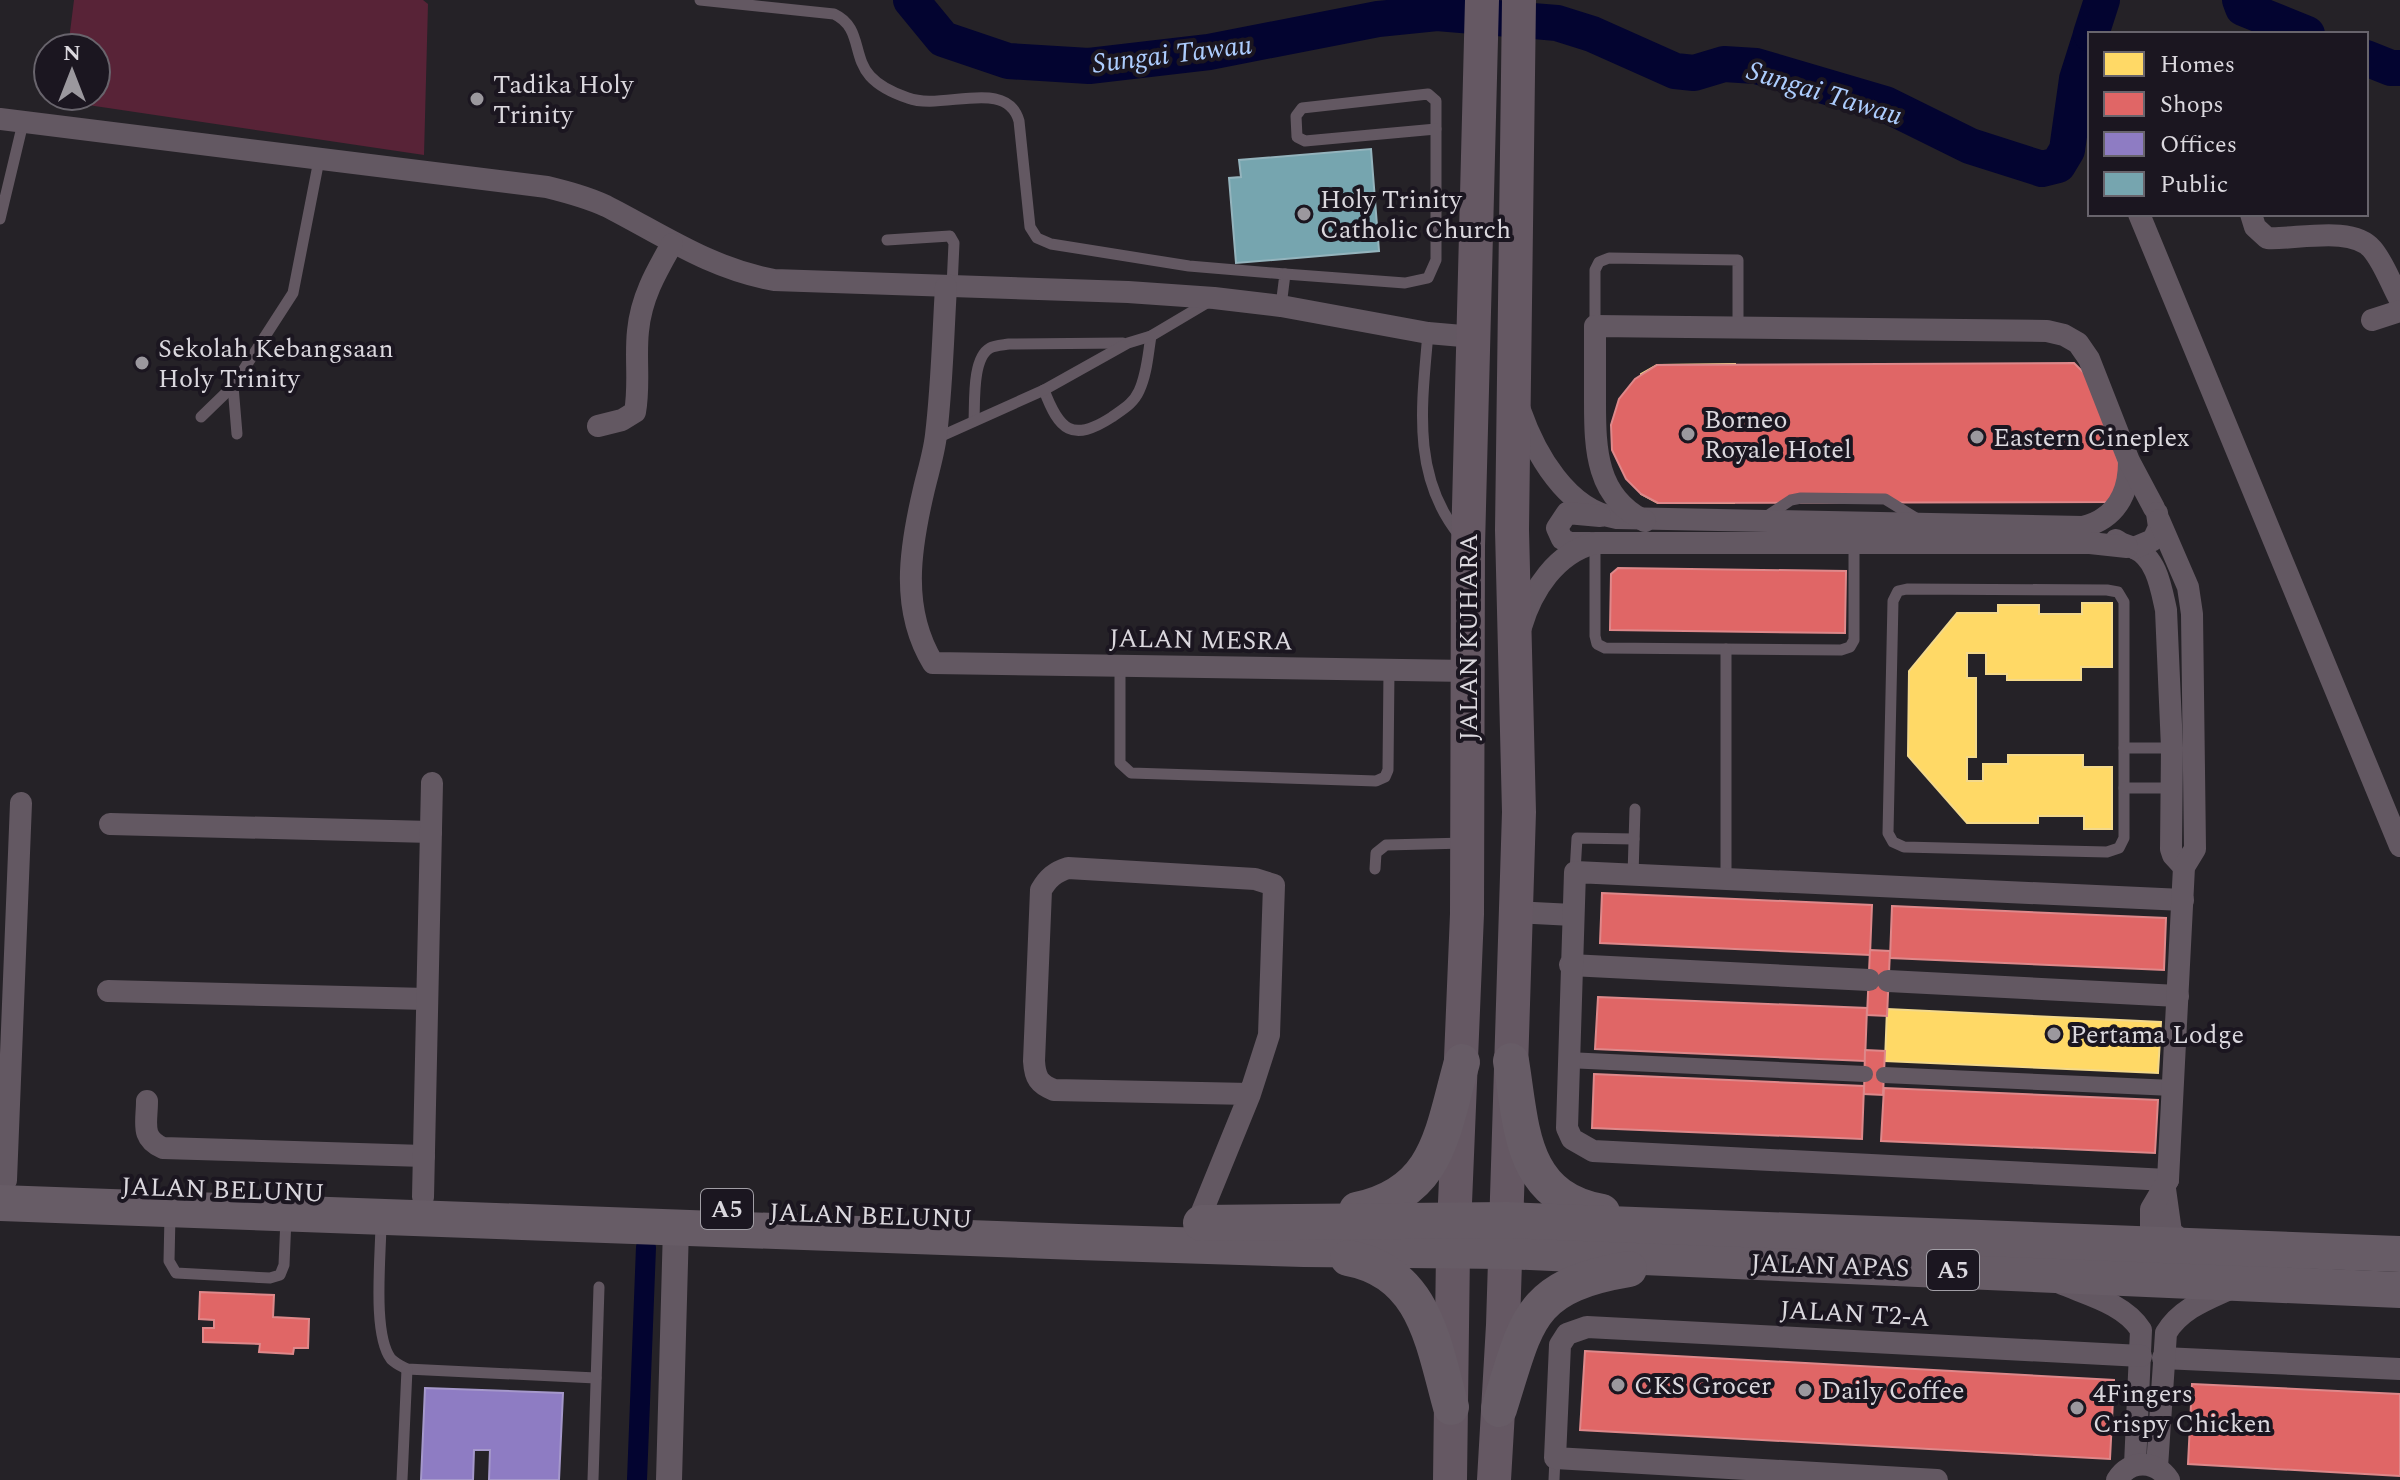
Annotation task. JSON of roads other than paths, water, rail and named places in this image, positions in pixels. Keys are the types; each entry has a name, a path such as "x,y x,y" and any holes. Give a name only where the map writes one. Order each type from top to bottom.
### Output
{"highway":[{"path":"1511,1061 1523,1137 1531,1160 1543,1180 1561,1198 1580,1208 1691,1243"},
{"path":"1304,1235 1401,1195 1423,1173 1437,1149 1462,1062"},
{"name":"JALAN BELUNU","path":"2,1188 423,1197 1083,1223 1197,1224 1304,1235"},
{"name":"JALAN BELUNU","path":"2,1188 170,1209 676,1227 1453,1236"},
{"path":"1304,1235 1395,1276 1416,1302 1429,1330 1451,1407"},
{"name":"JALAN APAS","path":"1453,1236 1506,1235 1691,1243 2151,1244 2400,1254"},
{"path":"1499,1409 1525,1328 1539,1307 1559,1291 1581,1280 1691,1243"},
{"name":"JALAN APAS","path":"1691,1243 2041,1274 2400,1290"},
{"path":"2151,1244 2154,1253 2169,1265 2246,1271 2284,1285"}],"main road":[{"name":"JALAN KUHARA","path":"1450,1480 1453,1236 1468,843 1468,546 1482,0"},
{"name":"JALAN KUHARA","path":"1494,1480 1506,1235 1519,812 1512,530 1519,0"},
{"path":"1474,337 1493,316 1496,228 1519,135"}],"street":[{"path":"0,119 547,187 604,205 672,244 726,268 774,280 1128,292 1214,298 1281,306 1428,333 1474,337"},
{"path":"2140,216 2400,846"},
{"path":"2252,216 2255,227 2267,238 2326,235 2360,240 2372,248 2400,300"},
{"path":"598,426 622,420 635,412 638,397 638,330 643,305 650,283 672,244"},
{"path":"936,438 949,287"},
{"path":"2372,320 2400,311"},
{"path":"1645,521 1631,514 1615,497 1603,475 1595,450 1595,326 2047,331 2064,335 2078,343 2089,359 2129,461 2188,587 2192,614 2195,849 2184,867 2167,1185 2168,1226 2174,1237 2189,1246"},
{"path":"1514,394 1530,437 1550,470 1576,498 1604,516"},
{"name":"JALAN MESRA","path":"936,438 914,535 910,573 912,609 921,644 933,663 1469,671"},
{"path":"2129,461 2126,493 2112,511 2109,526 2115,539 2148,559 2158,575 2166,610 2172,748 2171,849 2184,867"},
{"path":"2136,498 2156,514 2159,527 2153,540 2131,548 2090,543 1570,543 1562,539 1557,528 1567,513 1604,516 1645,521 2083,527 2094,524 2122,501 2136,498"},
{"path":"1515,648 1526,610 1550,571 1574,550 1595,543"},
{"path":"423,1197 432,783"},
{"path":"2,1188 21,803"},
{"path":"110,824 431,832"},
{"path":"1197,1224 1250,1094 1269,1035 1274,885 1255,879 1068,868 1047,880 1041,890 1034,1061 1035,1075 1041,1085 1054,1090 1250,1094"},
{"path":"2167,1185 1593,1151 1572,1139 1567,1128 1575,872 2183,900"},
{"path":"1516,912 1573,915"},
{"path":"1570,965 2178,996"},
{"path":"108,991 427,999"},
{"path":"1567,1060 1865,1074"},
{"path":"1884,1075 2173,1088"},
{"path":"147,1101 147,1136 163,1148 424,1156"},
{"path":"2151,1244 2151,1209 2167,1185"},
{"path":"669,1480 676,1227"},
{"path":"2041,1274 2122,1310 2135,1319 2152,1357 2154,1471 2127,1468 2117,1480"},
{"path":"2152,1357 2174,1320 2188,1308 2242,1283"},
{"name":"JALAN T2-A","path":"1554,1469 1560,1345 1567,1334 1587,1327 2400,1369"},
{"path":"1554,1469 1937,1480"}],"lane":[{"path":"700,0 834,14 850,25 870,76 907,98 937,103 988,97 1010,103 1019,121 1030,227 1037,238 1051,244 1189,266 1405,283 1428,278 1436,260 1436,129 1436,101 1428,94 1302,108 1296,116 1297,137 1305,141 1436,129"},
{"path":"0,219 23,123"},
{"path":"201,417 233,386 293,293 319,160"},
{"path":"887,240 950,236 954,243 949,287"},
{"path":"1595,326 1595,270 1599,262 1609,258 1738,260 1738,328"},
{"path":"1281,306 1285,274"},
{"path":"936,438 1044,390 1128,343 1151,336 1214,298"},
{"path":"1428,333 1421,413 1422,446 1430,483 1442,512 1468,546"},
{"path":"1044,390 1054,417 1065,427 1085,431 1100,426 1126,408 1138,394 1151,336"},
{"path":"974,421 976,376 981,356 991,347 1009,344 1128,343"},
{"path":"233,386 237,434"},
{"path":"1595,543 1597,644 1605,648 1841,650 1850,647 1854,640 1854,543"},
{"path":"2076,589 2118,592 2124,602 2124,748 2124,838 2119,848 2107,852 1904,847 1893,842 1888,833 1893,601 1898,591 2076,589"},
{"path":"1726,649 1726,879"},
{"path":"1120,666 1118,746 1120,763 1131,773 1376,781 1385,777 1388,770 1389,670"},
{"path":"2124,748 2172,748"},
{"path":"2124,788 2194,788"},
{"path":"1633,875 1635,809"},
{"path":"1575,872 1577,838 1634,839"},
{"path":"1375,869 1376,853 1386,845 1468,843"},
{"path":"170,1209 169,1261 172,1271 181,1275 226,1277 270,1278 280,1275 284,1265 287,1214"},
{"path":"381,1217 380,1327 389,1356 407,1369 596,1378"},
{"path":"593,1480 599,1287"},
{"path":"402,1480 407,1369"}],"waterway":[{"name":"Sungai Tawau","path":"911,0 943,39 1008,61 1089,66 1209,52 1378,19 1437,13 1557,23 1592,34 1675,71 1694,73 1724,64 1756,66 1885,104 1970,146 2042,169 2058,165 2067,150 2077,79 2088,44"},
{"name":"Sungai Tawau","path":"2092,32 2102,0"},
{"name":"Sungai Tawau","path":"2240,0 2243,8 2302,32"},
{"name":"Sungai Tawau","path":"2368,59 2391,68 2400,68"},
{"path":"637,1480 646,1247"}],"place":[{"name":"Tadika Holy Trinity","path":"477,99"},
{"name":"Holy Trinity Catholic Church","path":"1304,214"},
{"name":"Sekolah Kebangsaan Holy Trinity","path":"142,363"},
{"name":"Borneo Royale Hotel","path":"1688,434"},
{"name":"Eastern Cineplex","path":"1977,437"},
{"name":"Pertama Lodge","path":"2054,1034"},
{"name":"CKS Grocer","path":"1618,1385"},
{"name":"Daily Coffee","path":"1805,1390"},
{"name":"4Fingers Crispy Chicken","path":"2077,1408"}]}
